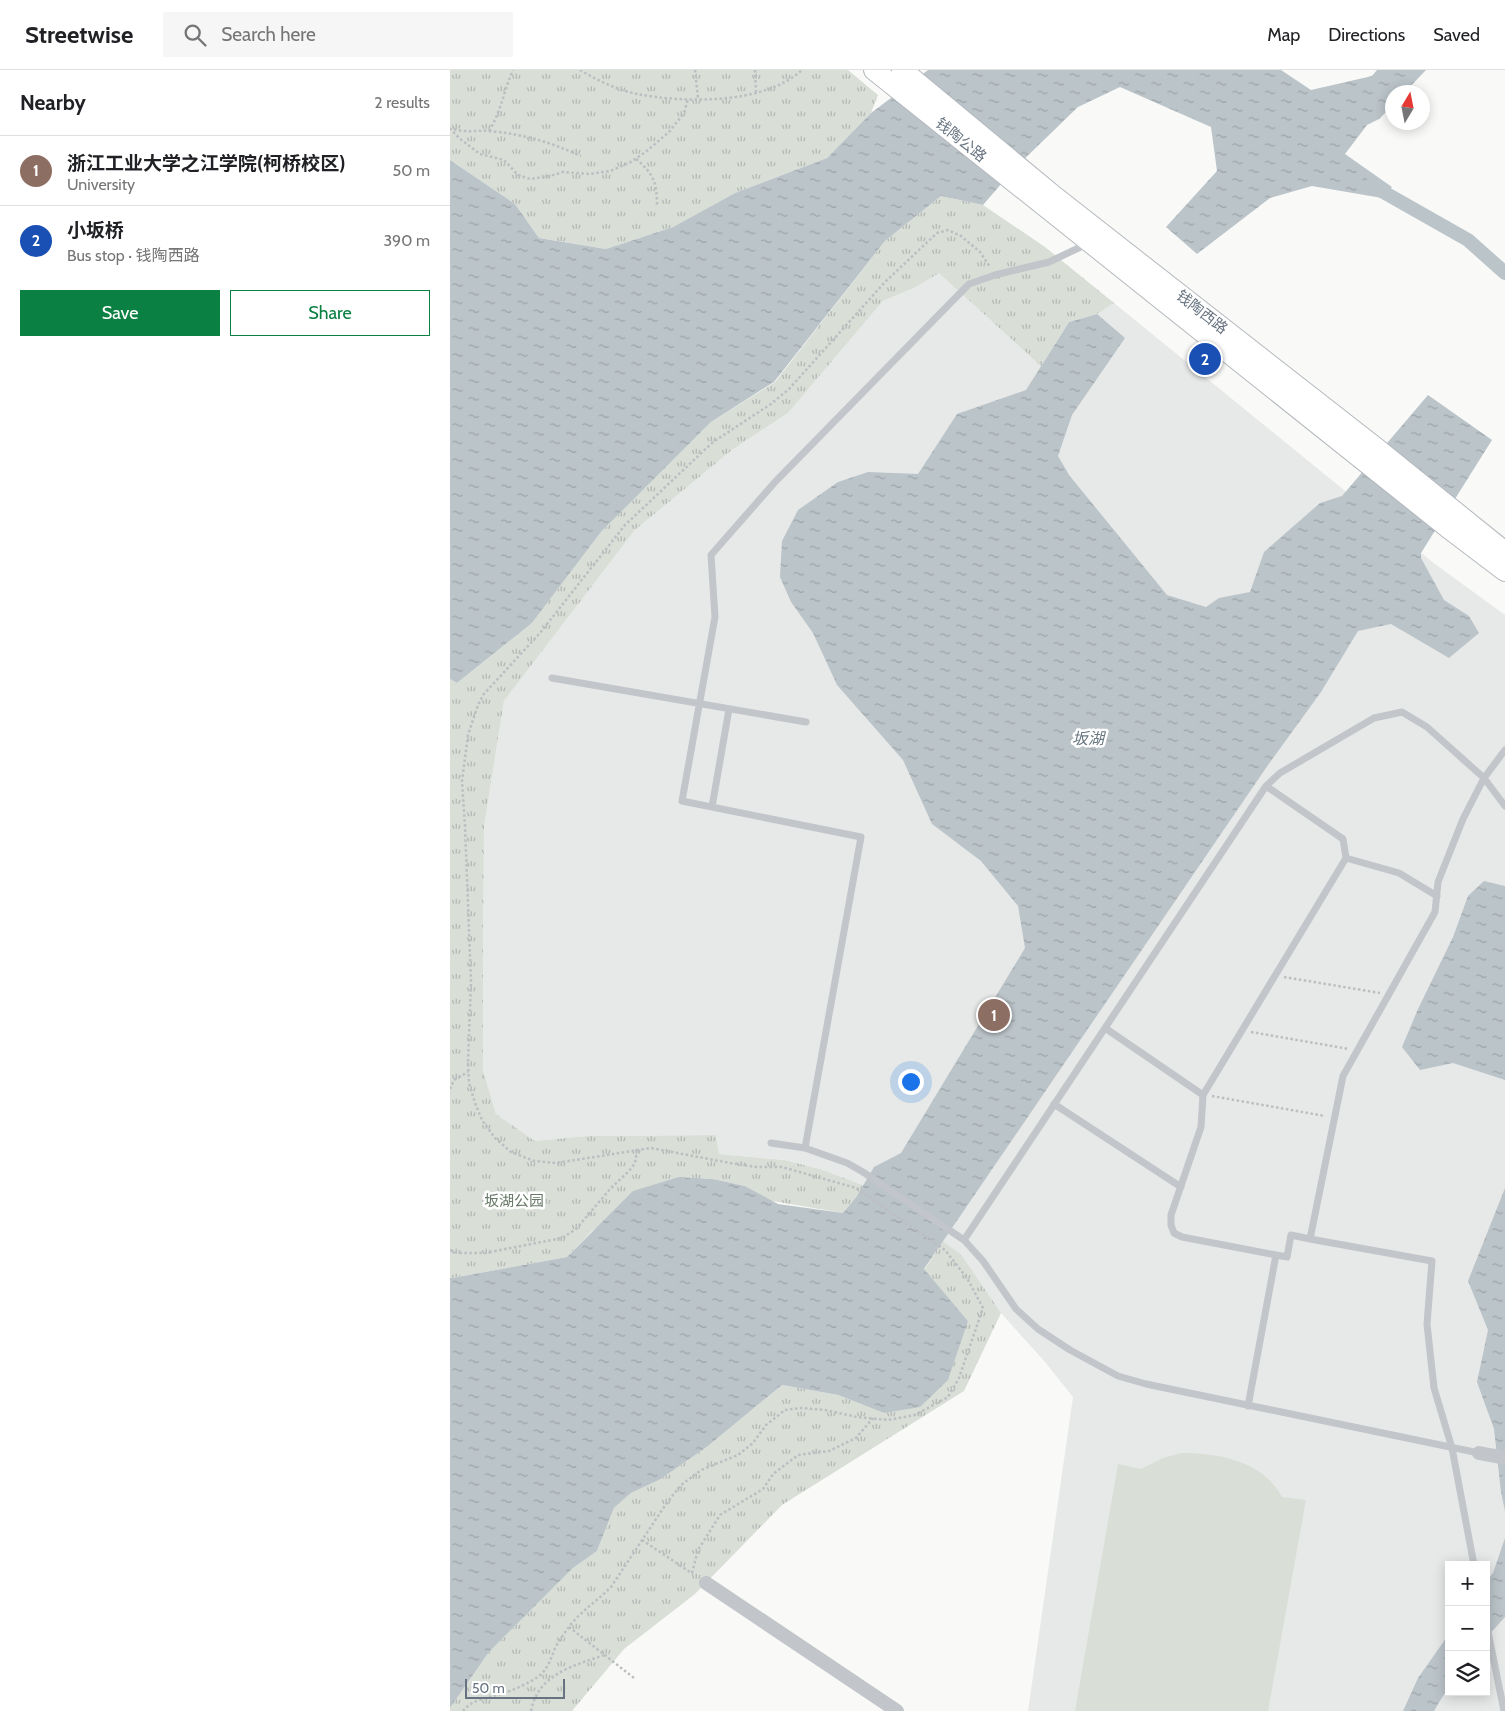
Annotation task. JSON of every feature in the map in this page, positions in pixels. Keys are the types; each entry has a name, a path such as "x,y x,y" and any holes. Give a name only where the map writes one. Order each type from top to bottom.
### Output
{"street":[{"name":"钱陶公路","path":"874,70 1051,203"},
{"name":"钱陶西路","path":"902,70 1051,203 1090,242 1370,454"},
{"name":"钱陶西路","path":"1051,203 1452,520 1505,572"},
{"name":"钱陶西路","path":"1452,520 1505,552"},
{"path":"1479,1453 1505,1458"},
{"path":"706,1583 897,1711"}],"lane":[{"path":"805,1148 861,837 682,801 715,616 711,556 775,482 970,284 995,275 1049,262 1090,242"},
{"path":"552,678 806,722"},
{"path":"712,807 729,709"},
{"path":"964,1240 1266,786 1280,772 1374,718 1402,712 1428,727 1484,778 1505,806"},
{"path":"1310,1239 1343,1076 1435,912 1438,882 1463,819 1484,778 1505,750"},
{"path":"1266,786 1343,839 1346,858 1203,1095 1201,1127 1171,1215 1171,1225 1174,1233 1182,1237 1276,1255 1287,1256 1291,1235 1432,1261 1427,1324 1434,1388 1452,1448 1473,1561"},
{"path":"1346,858 1399,872 1437,896"},
{"path":"1105,1028 1203,1095"},
{"path":"1054,1104 1181,1187"},
{"path":"771,1143 805,1148 847,1163 863,1172 964,1240 988,1268 1016,1309 1038,1329 1070,1350 1118,1376 1136,1382 1248,1406 1479,1453"},
{"path":"1248,1406 1276,1255"},
{"path":"1490,1639 1504,1711"}],"path":[{"path":"489,131 497,118 507,83 513,70"},
{"path":"580,70 598,80 636,93 688,99 734,98 775,87 802,70"},
{"path":"695,70 698,98"},
{"path":"756,70 756,92"},
{"path":"451,128 459,138 480,154 504,160 518,175 530,179 563,172 590,174 610,170 636,159 669,132 684,113 688,99"},
{"path":"451,128 464,132 489,131 535,138 556,144 581,156"},
{"path":"636,159 652,175 657,189 657,206"},
{"path":"462,1711 480,1699 504,1693 540,1675 550,1664 555,1648 569,1627 611,1587 666,1504 681,1485 700,1470 738,1455 753,1443 766,1425 785,1410 801,1408 825,1410 857,1417 888,1420 915,1415 948,1397 960,1378 983,1308 967,1278 945,1250 856,1188 782,1167 757,1167 650,1148 556,1163 534,1161 512,1152 494,1138 482,1120 475,1103 468,1072 471,982 462,781 468,735 483,695 540,633 625,525 713,442 771,404 789,389 885,282 937,233 948,230 961,236 980,252 995,275"},
{"path":"1275,975 1388,994"},
{"path":"1242,1030 1358,1050"},
{"path":"450,1089 454,1080 468,1072"},
{"path":"1203,1095 1335,1118"},
{"path":"450,1250 457,1253 485,1253 562,1238 576,1229 611,1188 629,1171 635,1163 637,1150"},
{"path":"692,1574 698,1550 720,1515 763,1489 773,1474 798,1455 829,1451 856,1438 873,1418"},
{"path":"642,1540 706,1583"},
{"path":"569,1627 634,1678"},
{"path":"531,1711 534,1698 545,1684 561,1671 604,1655"}],"shaded area":[{"path":"939,272 1041,365 1097,314 1114,303 1435,564 1505,615 1505,1711 1028,1711 1073,1397 1045,1362 1001,1313 961,1254 863,1185 820,1169 784,1160 719,1154 716,1135 587,1136 535,1141 496,1114 483,1070 484,827 504,701 635,530 732,450 788,413 883,301 914,288"}],"green space":[{"path":"450,70 848,70 878,95 871,113 827,158 735,193 673,227 606,249 539,238 515,204 450,160"},
{"name":"坂湖公园","path":"941,196 983,205 1045,247 1114,303 1097,314 1069,322 1041,366 939,273 914,288 883,301 788,413 732,450 635,530 504,701 484,827 483,1070 496,1114 535,1141 587,1136 716,1135 719,1154 784,1160 820,1169 863,1185 961,1254 1001,1313 964,1391 782,1505 695,1594 624,1649 572,1711 450,1711 450,1708 489,1652 573,1568 597,1551 614,1508 631,1493 661,1479 708,1446 782,1385 838,1395 884,1413 968,1321 924,1270 936,1252 857,1196 843,1213 772,1201 745,1186 713,1179 679,1177 592,1231 567,1257 450,1277 450,679 457,683 532,623 601,532 711,422 775,382 885,241"},
{"path":"1181,1453 1225,1457 1239,1462 1252,1467 1264,1475 1282,1497 1306,1500 1268,1711 1075,1711 1118,1464 1141,1469 1163,1458"}],"water":[{"path":"928,70 1281,70 1311,90 1372,76 1377,70 1426,70 1412,85 1385,85 1385,113 1379,119 1367,125 1345,154 1392,187 1382,198 1312,186 1270,198 1197,254 1166,227 1217,171 1211,127 1120,87 1078,107 1014,169 983,205 941,196 885,241 774,382 711,422 601,532 532,623 457,683 450,679 450,160 515,204 539,238 606,249 673,227 735,193 827,158 871,113"},
{"name":"坂湖","path":"1097,314 1125,338 1072,415 1058,456 1069,475 1167,595 1206,607 1219,598 1250,592 1264,552 1320,503 1342,496 1428,395 1492,440 1421,553 1421,558 1444,600 1469,616 1479,633 1449,658 1391,624 1358,631 1321,692 1268,765 924,1269 968,1321 948,1380 920,1407 884,1413 838,1395 782,1385 708,1446 661,1479 631,1493 614,1508 597,1551 573,1568 489,1652 450,1708 450,1277 567,1257 633,1191 679,1177 713,1179 745,1186 778,1204 843,1213 857,1196 874,1167 901,1153 1025,948 1018,906 981,861 932,824 903,760 837,685 813,633 791,602 780,577 782,541 798,510 838,482 868,472 918,474 957,414 1026,390 1069,322"},
{"path":"1484,881 1505,886 1505,1080 1453,1063 1420,1070 1402,1047 1453,937 1468,896"},
{"path":"1505,1188 1505,1511 1494,1429 1477,1382 1488,1330 1468,1281"},
{"path":"1505,1538 1505,1617 1490,1634 1490,1577"},
{"path":"1445,1640 1445,1693 1434,1711 1403,1711 1418,1678"}],"waterway":[{"path":"1371,185 1468,240 1505,273"}],"place":[{"name":"小坂桥","path":"1205,359"},
{"name":"浙江工业大学之江学院(柯桥校区)","path":"994,1015"}]}
